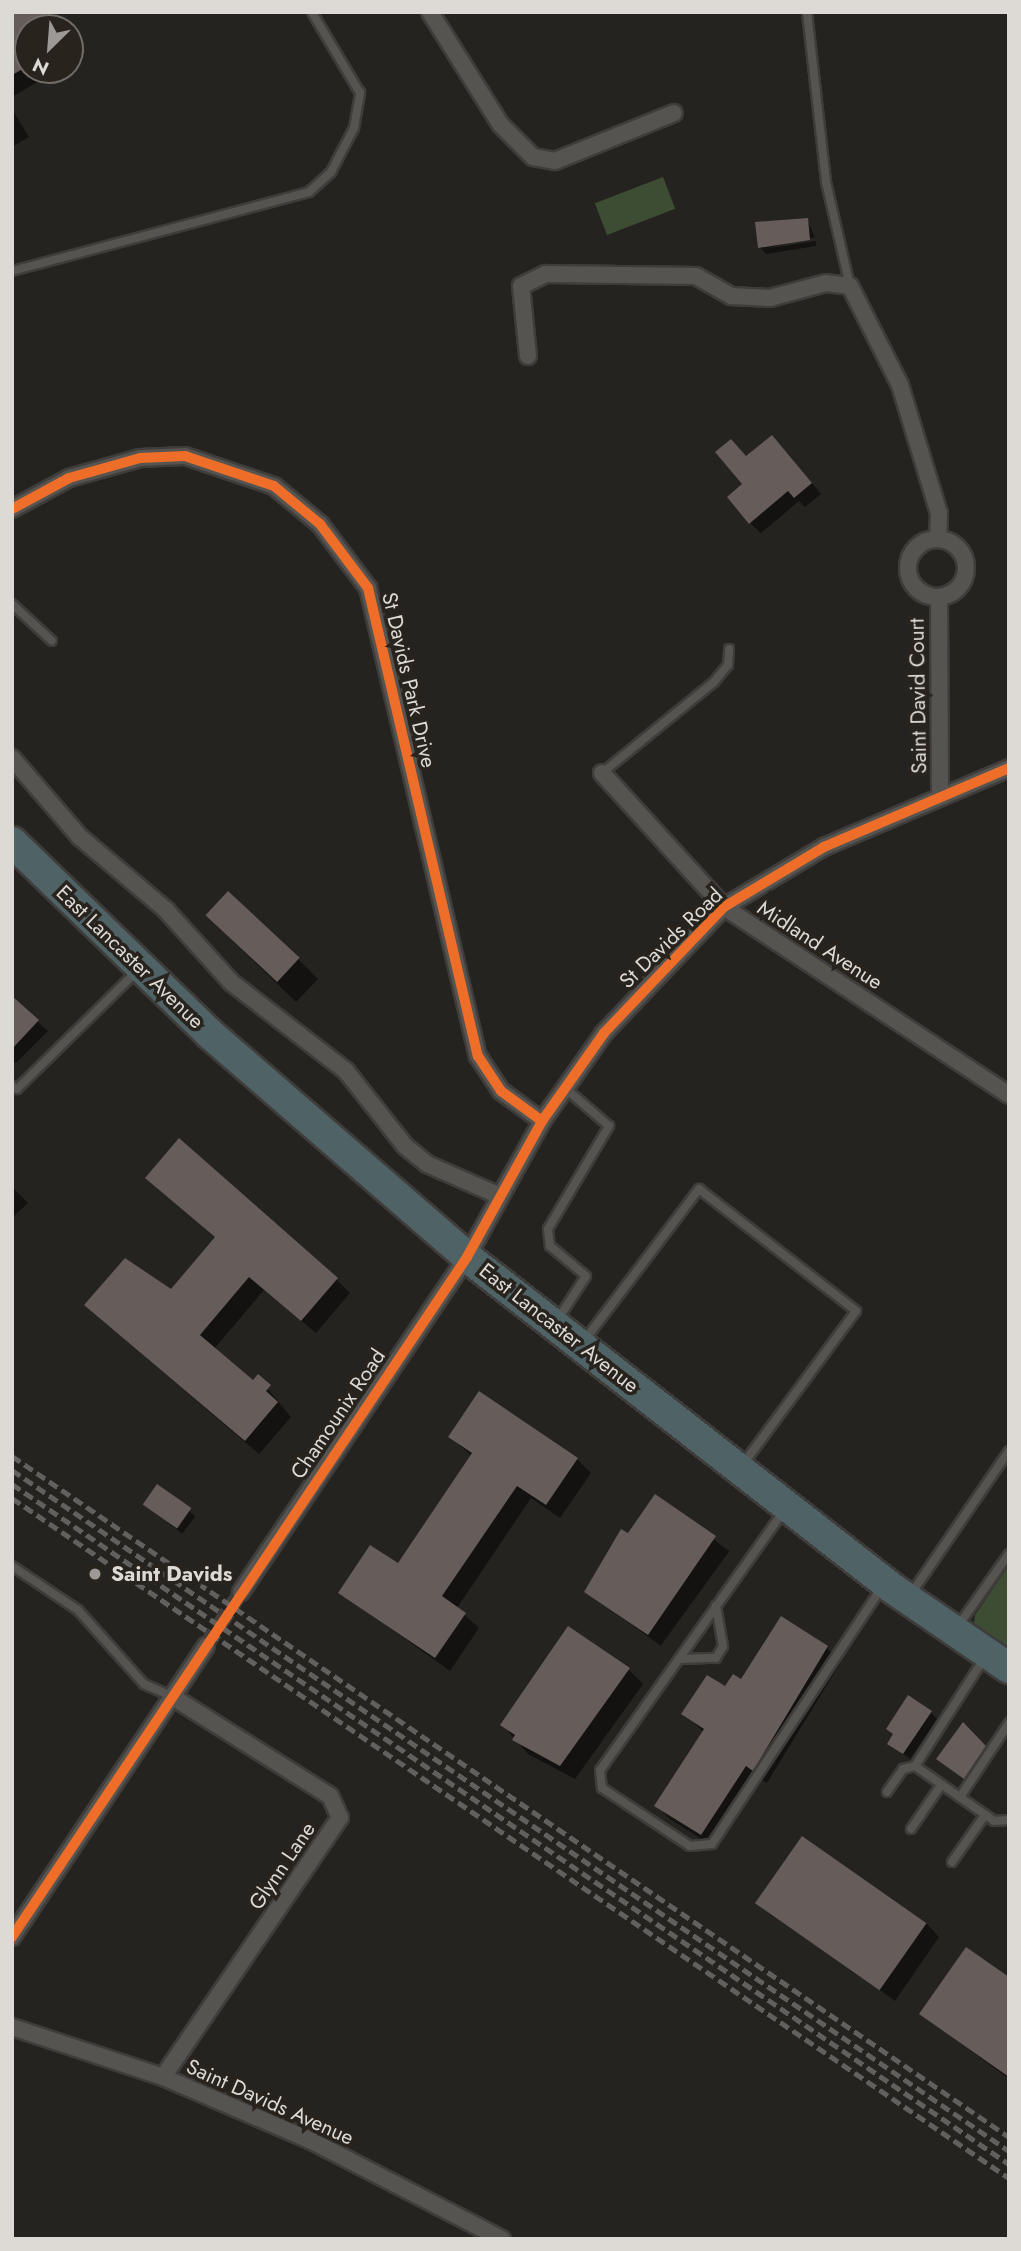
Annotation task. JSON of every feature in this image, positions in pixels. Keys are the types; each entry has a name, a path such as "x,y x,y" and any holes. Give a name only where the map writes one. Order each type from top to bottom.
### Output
{"highway":[{"name":"East Lancaster Avenue","path":"16,853 140,968 467,1257 896,1591 998,1661"}],"street":[{"path":"430,12 501,125 533,157 555,162 674,113"},
{"path":"528,356 521,286 546,274 696,276 731,296 770,298 826,284 850,286 900,385 939,513 937,539"},
{"name":"St Davids Park Drive","path":"12,509 69,478 139,458 185,456 274,486 320,524 368,588 478,1056 501,1091 542,1121"},
{"name":"Saint David Court","path":"937,539 957,548 965,566 959,586 939,597 920,592 908,570 917,547 937,539"},
{"name":"Saint David Court","path":"939,597 940,794"},
{"path":"12,758 80,837 166,910 231,982 346,1071 405,1146 427,1164 500,1196"},
{"name":"St Davids Road","path":"467,1257 542,1121 604,1032 724,907 824,847 940,794 1009,768"},
{"name":"Midland Avenue","path":"602,773 724,907 1009,1095"},
{"name":"Chamounix Road","path":"241,1592 467,1257"},
{"path":"12,1937 206,1646"},
{"name":"Glynn Lane","path":"163,2077 340,1818 330,1796 173,1697"},
{"name":"Saint Davids Avenue","path":"12,2027 163,2077 310,2140 502,2239"}],"lane":[{"path":"12,271 309,192 331,172 348,139 360,93 312,12"},
{"path":"807,12 826,181 850,286"},
{"path":"12,604 52,641"},
{"path":"602,773 714,682 728,665 729,649"},
{"path":"12,1086 17,1089 140,968"},
{"path":"554,1324 586,1276 550,1246 548,1229 609,1126 565,1088"},
{"path":"581,1345 699,1189 710,1197 856,1311 740,1469"},
{"path":"786,1506 600,1770 602,1788 690,1846 712,1844 896,1591 1009,1451"},
{"path":"954,1632 1009,1554"},
{"path":"12,1566 78,1610 144,1684 173,1697"},
{"path":"679,1659 716,1658 723,1646 716,1606"},
{"path":"887,1792 903,1769 915,1766 998,1661"},
{"path":"960,1797 1009,1723"},
{"path":"915,1766 985,1815 1009,1820"},
{"path":"911,1829 942,1785"},
{"path":"952,1862 985,1815"}],"green space":[{"path":"663,177 675,209 607,235 595,203"},
{"path":"1009,1565 1009,1668 972,1644 975,1615"}],"building":[{"path":"12,12 45,12 46,14 14,14 12,75"},
{"path":"808,218 810,240 758,248 755,222"},
{"path":"772,435 812,483 794,498 788,491 749,524 727,497 742,484 715,452 731,439 746,456"},
{"path":"228,891 300,958 277,982 205,915"},
{"path":"12,996 39,1020 12,1049"},
{"path":"179,1138 338,1278 301,1321 249,1277 200,1335 253,1380 258,1374 271,1385 266,1391 278,1402 245,1441 84,1305 125,1258 171,1289 215,1237 145,1178"},
{"path":"479,1391 578,1458 546,1505 517,1486 442,1596 466,1613 435,1658 338,1593 370,1545 398,1563 472,1453 448,1437"},
{"path":"157,1484 191,1508 177,1529 143,1504"},
{"path":"655,1494 716,1536 648,1635 584,1592 621,1529 628,1533"},
{"path":"781,1616 828,1646 753,1771 746,1766 701,1835 654,1806 704,1729 681,1714 707,1675 725,1686 733,1674 741,1679"},
{"path":"568,1626 630,1668 560,1766 512,1740 515,1735 500,1725"},
{"path":"908,1695 932,1711 903,1754 887,1744 893,1734 886,1729"},
{"path":"963,1722 986,1746 964,1779 936,1759"},
{"path":"802,1836 927,1923 879,1990 755,1903"},
{"path":"966,1947 1009,1977 1009,2077 919,2014"}],"tunnel":[{"path":"206,1646 241,1592"}],"railway":[{"path":"12,1456 1009,2137"},
{"path":"12,1470 1009,2151"},
{"path":"12,1484 1009,2164"},
{"path":"12,1498 1009,2178"}],"cycle path":[{"path":"12,509 69,478 140,458 185,456 274,486 320,524 368,588 478,1056 501,1091 542,1121"},
{"path":"12,1937 467,1257 542,1121 604,1033 724,907 824,847 1009,768"}],"place":[{"name":"Saint Davids","path":"95,1574"}]}
